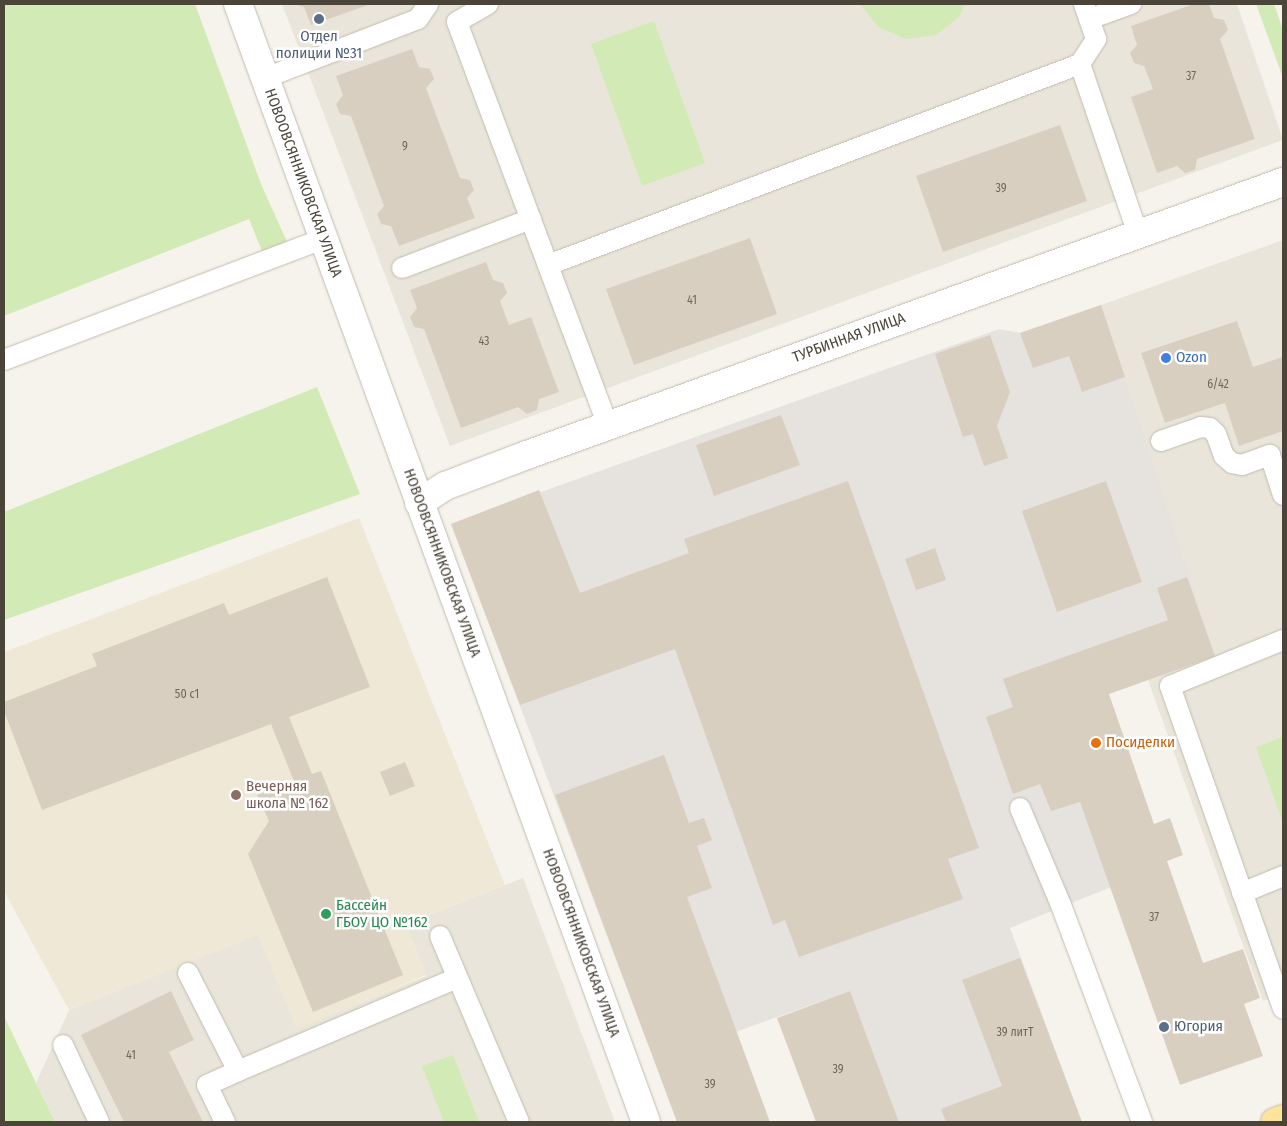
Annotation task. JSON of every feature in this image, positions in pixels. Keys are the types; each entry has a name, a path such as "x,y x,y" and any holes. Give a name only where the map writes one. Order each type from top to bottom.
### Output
{"main road":[{"path":"1275,1122 1283,1119"}],"street":[{"name":"НОВООВСЯННИКОВСКАЯ УЛИЦА","path":"238,4 643,1121"},
{"name":"ТУРБИННАЯ УЛИЦА","path":"420,503 445,486 1283,182"}],"lane":[{"path":"264,78 418,19 428,4"},
{"path":"488,4 456,22 608,426"},
{"path":"548,265 1080,64 1096,39 1086,12 1131,4"},
{"path":"1080,64 1138,234"},
{"path":"402,268 531,219"},
{"path":"4,360 324,239"},
{"path":"1161,441 1201,427 1210,428 1216,434 1224,456 1232,463 1242,465 1270,456 1283,495"},
{"path":"1283,640 1170,686 1283,1009"},
{"path":"1020,808 1061,905 1142,1122"},
{"path":"1242,893 1283,876"},
{"path":"440,936 519,1122"},
{"path":"188,973 238,1071"},
{"path":"225,1122 207,1085 457,978"},
{"path":"63,1045 99,1122"}],"shaded area":[{"path":"282,4 1237,4 1283,140 450,446"},
{"path":"1283,240 1283,993 1263,1001 1148,680 1101,305"},
{"path":"1101,305 1215,656 1109,694 1080,802 1111,887 1010,928 1082,1122 899,1122 850,991 696,1046 690,1032 649,1047 451,524 999,329 1020,333"},
{"name":"Вечерняя школа № 162","path":"359,518 505,885 406,924 426,975 297,1029 258,935 69,1010 4,891 4,652"},
{"path":"523,878 615,1122 55,1122 36,1083 69,1010 258,934 297,1028 426,976 406,924"}],"green space":[{"path":"4,4 195,4 261,184 288,244 262,251 249,219 4,316"},
{"path":"860,4 965,4 959,17 936,35 906,39 878,27"},
{"path":"1256,4 1274,4 1283,30 1283,78"},
{"path":"654,21 705,163 642,186 591,44"},
{"path":"317,387 360,494 4,620 4,512"},
{"path":"1283,737 1283,823 1256,747"},
{"path":"4,1016 36,1083 55,1122 4,1122"},
{"path":"453,1055 479,1122 444,1122 422,1066"}],"building":[{"name":"Отдел полиции №31","path":"293,4 371,4 311,25 304,7"},
{"path":"1194,4 1209,4 1214,18 1224,20 1228,30 1220,39 1255,139 1197,159 1195,170 1185,173 1177,166 1157,173 1131,97 1153,89 1144,66 1134,63 1130,53 1137,45 1131,26"},
{"path":"412,49 419,67 430,69 434,79 426,88 460,178 470,180 474,190 467,198 475,218 399,246 391,226 381,224 377,214 384,206 351,116 340,114 336,104 343,95 336,76"},
{"path":"1060,125 1087,201 943,252 916,176"},
{"path":"750,238 777,314 634,365 606,289"},
{"path":"486,262 493,280 503,283 507,293 500,301 509,325 531,317 559,392 539,399 537,410 527,414 518,407 461,428 424,329 414,327 410,317 417,308 410,290"},
{"path":"1101,305 1125,377 1082,392 1069,356 1033,368 1020,333"},
{"path":"1237,321 1253,367 1283,357 1283,431 1239,446 1225,403 1165,423 1141,353"},
{"path":"990,335 1010,392 997,426 1008,458 984,466 973,434 963,437 935,354"},
{"path":"781,415 800,465 714,496 696,445"},
{"path":"848,481 979,848 948,859 963,899 799,957 785,920 773,925 675,649 520,705 451,524 539,490 580,593 689,553 684,539"},
{"path":"1106,481 1142,582 1057,612 1022,511"},
{"path":"935,548 946,580 916,590 905,559"},
{"path":"327,577 370,687 289,717 312,774 321,771 403,975 313,1012 248,854 269,821 257,795 294,781 271,724 42,810 4,711 4,702 97,666 92,654 224,603 229,615"},
{"path":"1187,577 1215,656 1109,694 1154,824 1170,818 1183,855 1167,861 1203,963 1243,949 1260,998 1244,1004 1263,1056 1180,1085 1080,802 1051,811 1040,784 1013,794 986,717 1013,707 1003,679 1168,620 1157,588"},
{"path":"664,755 689,823 704,818 712,840 697,846 712,888 687,897 770,1122 677,1122 555,795"},
{"path":"405,762 415,786 390,796 380,772"},
{"path":"1020,958 1082,1122 946,1122 941,1109 1002,1086 962,980"},
{"path":"171,991 194,1040 169,1052 203,1122 124,1122 81,1035"},
{"path":"850,991 899,1122 816,1122 777,1018"}],"place":[{"name":"Отдел полиции №31","path":"319,19"},
{"name":"Ozon","path":"1166,358"},
{"name":"Посиделки","path":"1096,743"},
{"name":"Вечерняя школа № 162","path":"236,795"},
{"name":"Бассейн ГБОУ ЦО №162","path":"326,914"},
{"name":"Югория","path":"1164,1027"}]}
